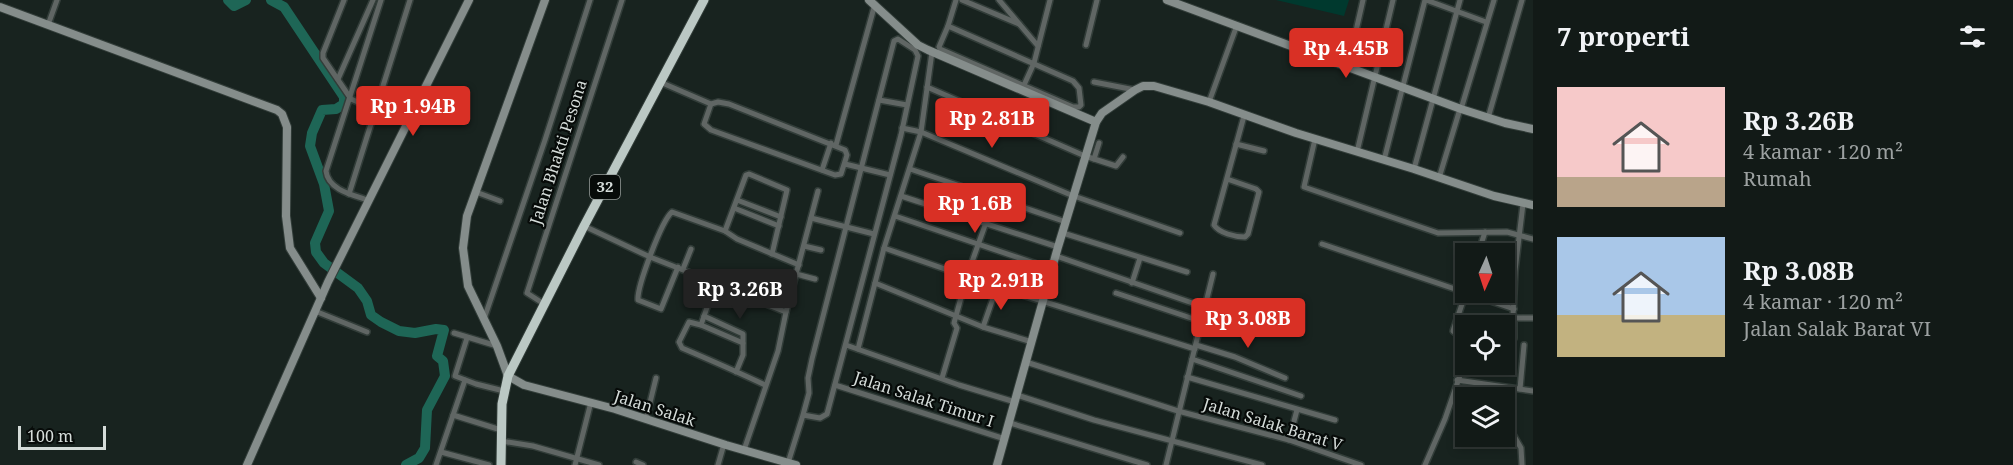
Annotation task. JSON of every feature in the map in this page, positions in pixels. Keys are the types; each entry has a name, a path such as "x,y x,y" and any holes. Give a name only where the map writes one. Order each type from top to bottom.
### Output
{"highway":[{"name":"32","path":"501,465 504,391 508,376 584,226 704,0"}],"street":[{"path":"48,26 57,0"},
{"path":"344,0 323,53 325,64 351,99 376,110"},
{"path":"338,79 373,0"},
{"path":"368,200 349,194 328,181 326,171 381,0"},
{"path":"349,194 410,0"},
{"path":"247,465 331,275 469,0"},
{"path":"508,376 497,346 468,286 463,248 467,216 545,0"},
{"path":"484,319 590,0"},
{"name":"Jalan Bhakti Pesona","path":"544,303 527,293 622,0"},
{"path":"948,26 1075,82 1079,88 1081,105 1072,107 940,49 956,0"},
{"path":"962,0 1019,24"},
{"path":"999,0 1019,24 1039,42"},
{"path":"1024,85 1034,63 1050,0"},
{"path":"1086,45 1097,0"},
{"path":"1167,0 1460,109 1533,129"},
{"path":"1348,66 1363,0"},
{"path":"1357,152 1393,0"},
{"path":"1384,160 1426,0 1486,22"},
{"path":"1414,169 1460,0"},
{"path":"1439,178 1494,0"},
{"path":"1488,118 1522,0"},
{"path":"822,171 833,144 872,2 918,45 1098,118"},
{"path":"0,7 259,103 282,114 287,135 286,216 290,248 321,298"},
{"path":"1209,102 1237,25"},
{"path":"793,464 804,415 809,393 808,378 812,359 894,41 898,39 915,50 918,56 902,128 826,416 820,418 804,415"},
{"path":"858,349 884,248 921,132 932,52"},
{"path":"660,82 711,104 718,102 729,104 833,144 846,152 841,174 822,171 711,130 704,124 711,104"},
{"path":"1094,82 1135,90"},
{"path":"1090,158 1098,118 1135,90 1143,86 1154,86 1439,178 1533,205"},
{"path":"927,87 1090,158 1117,166 1123,157"},
{"path":"879,99 907,105"},
{"path":"1227,179 1259,192 1248,234 1245,237 1226,233 1215,227 1227,179 1236,144 1244,116"},
{"path":"902,128 921,132 1074,196 1180,232"},
{"path":"1315,139 1304,187 1438,232 1507,232 1533,238"},
{"path":"997,465 1074,196 1099,143"},
{"path":"1236,144 1264,152"},
{"path":"845,164 890,175"},
{"path":"910,169 1066,222"},
{"path":"725,231 744,178 749,174 787,190 772,254"},
{"path":"744,450 778,351 818,191"},
{"path":"476,192 500,201"},
{"path":"901,196 986,225 1132,283 1204,307"},
{"path":"942,378 957,328 954,323 967,276 995,197"},
{"path":"737,201 781,217"},
{"path":"1514,315 1523,204"},
{"path":"734,208 778,226"},
{"path":"691,249 663,308 659,309 645,304 637,298 650,257 671,213 725,231 737,239 799,265"},
{"path":"895,216 1052,269"},
{"path":"811,218 874,234"},
{"path":"584,226 650,257 708,278 715,284 786,312"},
{"path":"1482,243 1485,232"},
{"path":"1063,233 1187,272"},
{"path":"1322,244 1455,289"},
{"path":"804,246 821,250"},
{"path":"884,248 998,287 1235,357 1285,378"},
{"path":"1132,283 1140,258"},
{"path":"796,274 815,279"},
{"path":"1166,465 1213,274"},
{"path":"875,283 983,327 1032,342"},
{"path":"701,325 715,284"},
{"path":"983,327 998,287"},
{"path":"1116,293 1200,321"},
{"path":"1496,303 1514,309"},
{"path":"315,311 367,332"},
{"path":"1202,314 1256,329"},
{"path":"704,316 743,334 744,352 736,372"},
{"path":"1515,317 1533,318"},
{"path":"743,343 689,322 679,342 680,345 765,386"},
{"path":"454,333 497,346"},
{"path":"467,338 455,375 504,391"},
{"path":"846,345 942,378 1262,465"},
{"path":"1521,389 1524,345"},
{"path":"1192,359 1301,396"},
{"name":"Jalan Salak Barat V","path":"1026,362 1178,411 1289,440 1361,465"},
{"path":"1425,465 1445,419 1459,375"},
{"name":"Jalan Salak","path":"508,376 524,385 591,402 793,464"},
{"path":"1187,377 1335,420"},
{"path":"646,419 656,378"},
{"path":"436,465 465,380"},
{"path":"1457,380 1533,392"},
{"name":"Jalan Salak Timur I","path":"835,385 1005,439"},
{"path":"575,462 591,402"},
{"path":"1289,440 1297,410"},
{"path":"453,415 501,430"},
{"path":"1010,423 1146,465"},
{"path":"1515,438 1521,448 1522,465"},
{"path":"501,441 533,446 575,462 598,465"},
{"path":"718,465 724,444"},
{"path":"441,452 489,465"},
{"path":"636,462 643,465"}],"green space":[{"path":"1276,0 1349,0 1344,16"}],"waterway":[{"path":"228,0 234,6 246,0"},
{"path":"271,0 284,7 344,97 344,104 336,109 322,110 312,133 310,146 324,184 329,211 315,243 316,252 324,263 358,288 367,301 371,315 381,322 399,331 415,333 436,329 444,330 437,356 443,361 445,376 427,410 425,448 419,458 406,465"}]}
